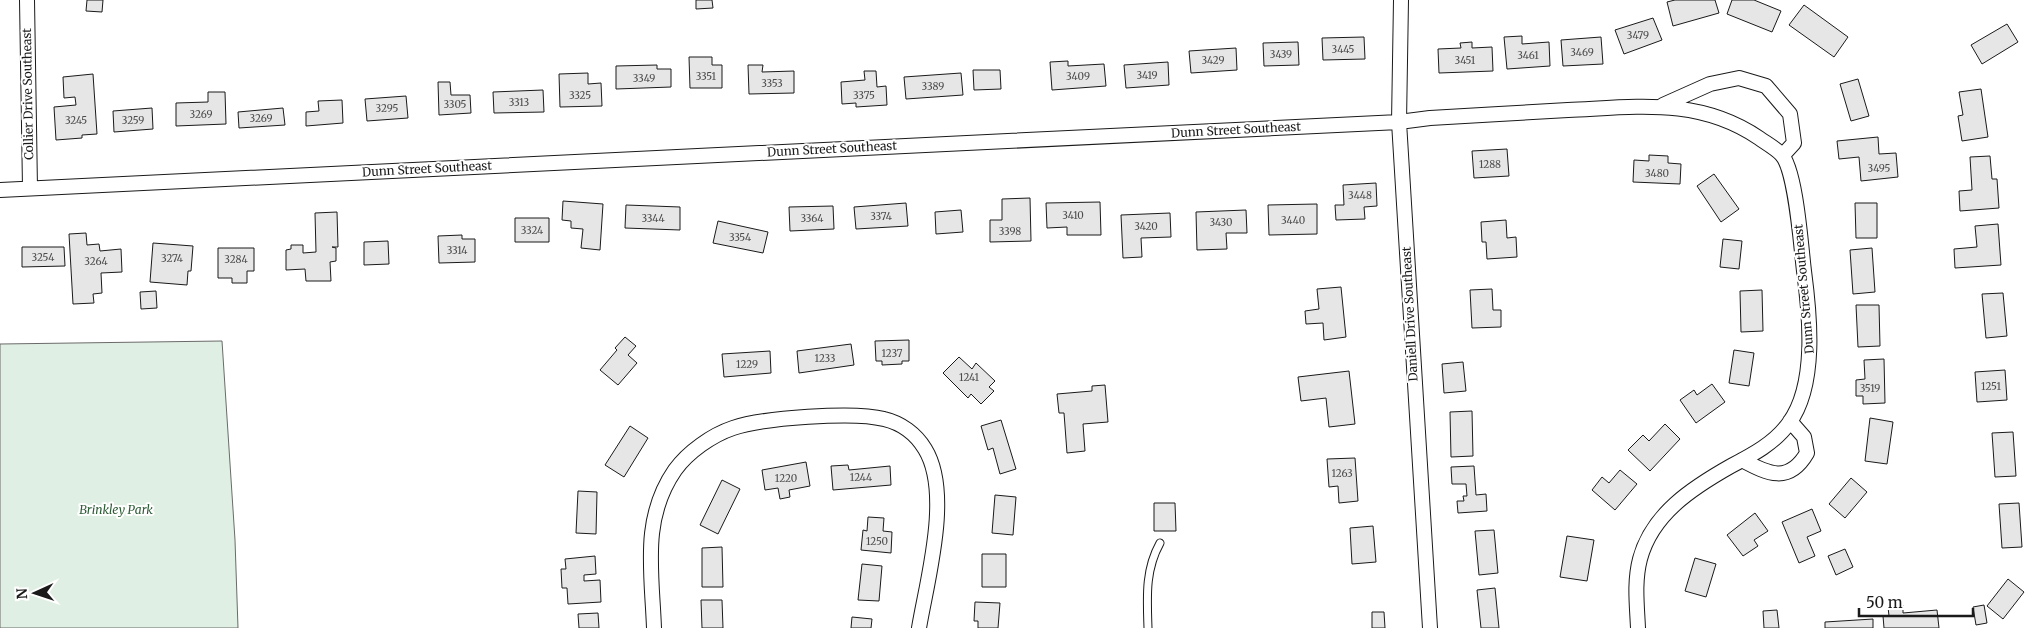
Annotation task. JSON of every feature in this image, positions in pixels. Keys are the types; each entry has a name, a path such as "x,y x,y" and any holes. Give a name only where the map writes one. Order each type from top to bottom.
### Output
{"street":[{"name":"Collier Drive Southeast","path":"26,0 30,188"},
{"name":"Daniell Drive Southeast","path":"1401,0 1399,122 1430,628"},
{"name":"Dunn Street Southeast","path":"1663,105 1710,84 1739,78 1766,86 1790,114 1794,143 1783,155"},
{"name":"Dunn Street Southeast","path":"0,190 1399,122 1430,118 1663,105 1711,114 1746,130 1783,155 1794,189 1806,282 1809,363 1805,392 1790,421 1767,445 1705,480 1676,502 1656,525 1640,558 1636,592 1638,628"},
{"path":"654,628 650,534 659,502 676,470 699,446 732,428 773,420 848,416 884,419 909,430 926,450 936,480 938,524 919,628"},
{"path":"1742,460 1767,473 1786,473 1800,466 1807,453 1804,436 1790,421"}],"lane":[{"path":"1148,628 1147,579 1152,558 1160,542"}],"green space":[{"name":"Brinkley Park","path":"222,341 235,540 238,628 0,628 0,344"}],"building":[{"path":"87,0 103,0 102,12 86,11"},
{"path":"696,0 712,0 713,8 696,9"},
{"path":"1675,0 1715,0 1719,13 1673,26 1667,2"},
{"path":"1732,0 1754,0 1781,11 1772,32 1727,14"},
{"path":"1804,5 1848,37 1834,57 1789,25"},
{"path":"1653,18 1662,40 1624,54 1615,30"},
{"path":"2007,24 2018,42 1982,64 1971,45"},
{"path":"1522,36 1522,44 1549,42 1550,66 1507,69 1504,37"},
{"path":"1364,37 1365,59 1323,60 1322,38"},
{"path":"1601,37 1603,64 1563,66 1561,40"},
{"path":"1298,42 1299,65 1264,66 1263,43"},
{"path":"1472,42 1472,48 1492,47 1493,71 1439,73 1438,49 1461,48 1460,43"},
{"path":"1236,48 1237,70 1191,73 1189,51"},
{"path":"689,57 712,57 712,65 722,65 722,88 690,88"},
{"path":"1068,61 1068,66 1104,64 1106,86 1052,90 1050,62"},
{"path":"1168,62 1169,85 1126,88 1124,65"},
{"path":"657,65 657,69 671,69 671,87 616,89 616,66"},
{"path":"748,65 763,65 762,72 794,71 794,93 749,94"},
{"path":"973,70 1000,70 1001,89 974,90"},
{"path":"864,71 876,71 877,87 886,86 887,105 856,107 856,103 842,104 841,82 865,80"},
{"path":"588,73 588,84 601,83 602,106 560,107 559,74"},
{"path":"961,73 963,95 906,99 904,77"},
{"path":"93,74 97,134 82,135 82,138 56,140 54,107 76,105 75,97 64,98 63,77"},
{"path":"1858,79 1869,116 1851,121 1840,84"},
{"path":"438,82 450,82 451,95 470,95 471,113 439,115"},
{"path":"1981,89 1988,137 1962,141 1958,116 1963,115 1959,92"},
{"path":"543,90 544,112 494,113 493,92"},
{"path":"208,92 225,92 226,124 176,126 176,103 208,102"},
{"path":"406,96 408,118 367,121 365,99"},
{"path":"342,100 343,123 306,126 306,112 319,111 318,101"},
{"path":"152,108 153,129 114,132 113,111"},
{"path":"283,108 285,125 239,128 238,112"},
{"path":"1878,137 1879,154 1896,153 1898,177 1861,181 1859,157 1839,159 1837,141"},
{"path":"1507,149 1509,176 1474,178 1472,151"},
{"path":"1649,155 1668,156 1668,163 1681,164 1680,184 1633,182 1634,160 1649,161"},
{"path":"1990,156 1992,179 1997,179 1999,208 1960,211 1959,191 1972,190 1970,157"},
{"path":"1714,174 1739,209 1721,222 1697,186"},
{"path":"1376,183 1377,206 1364,207 1365,219 1336,220 1335,205 1344,205 1343,185"},
{"path":"1030,198 1031,241 990,242 990,220 1002,220 1002,199"},
{"path":"563,201 603,204 600,250 581,248 583,229 571,228 571,221 562,220"},
{"path":"1100,202 1101,235 1067,235 1067,227 1047,228 1046,203"},
{"path":"906,203 908,226 856,229 854,207"},
{"path":"1855,203 1877,203 1877,238 1856,238"},
{"path":"1317,204 1317,234 1269,235 1268,205"},
{"path":"626,205 680,207 680,230 625,228"},
{"path":"833,206 834,229 790,231 789,207"},
{"path":"961,210 963,232 936,234 935,212"},
{"path":"1246,210 1247,233 1226,233 1227,249 1197,250 1196,212"},
{"path":"337,212 338,247 332,247 336,248 336,261 330,262 331,281 306,281 305,269 286,270 286,250 291,249 291,245 303,245 303,253 316,252 315,213"},
{"path":"1170,213 1171,237 1141,238 1142,257 1123,258 1121,215"},
{"path":"515,218 549,218 549,242 515,242"},
{"path":"1506,220 1507,238 1516,237 1517,257 1487,259 1486,242 1482,242 1481,222"},
{"path":"718,221 768,232 763,253 713,243"},
{"path":"1998,224 2001,265 1955,268 1954,249 1977,247 1975,226"},
{"path":"86,233 87,245 99,244 100,251 121,249 122,272 101,273 102,293 93,294 94,303 73,304 69,234"},
{"path":"462,235 462,239 475,239 475,262 439,263 438,236"},
{"path":"1723,239 1742,241 1739,269 1720,267"},
{"path":"388,241 389,264 364,265 364,242"},
{"path":"153,243 193,246 191,271 188,271 187,285 150,282"},
{"path":"22,247 64,247 65,266 22,267"},
{"path":"218,248 254,248 254,271 247,271 247,283 232,283 232,278 218,278"},
{"path":"1872,248 1875,292 1853,294 1850,250"},
{"path":"1341,287 1346,337 1324,340 1323,323 1306,324 1305,311 1319,309 1317,289"},
{"path":"1492,289 1493,310 1501,310 1501,327 1472,328 1470,290"},
{"path":"1762,290 1763,331 1741,332 1740,291"},
{"path":"156,291 157,308 141,309 140,292"},
{"path":"2003,293 2007,336 1986,338 1982,294"},
{"path":"1856,305 1879,305 1880,346 1858,347"},
{"path":"625,337 636,346 628,355 637,363 618,385 600,370"},
{"path":"909,340 909,361 902,361 902,364 882,365 882,361 876,361 875,341"},
{"path":"851,344 854,365 799,373 797,351"},
{"path":"1734,350 1754,353 1749,386 1729,383"},
{"path":"770,351 771,373 724,377 722,354"},
{"path":"959,357 972,369 976,363 995,381 989,387 994,391 981,404 971,394 968,398 943,373"},
{"path":"1884,359 1885,403 1863,404 1863,396 1856,396 1856,380 1865,379 1864,360"},
{"path":"1463,362 1466,391 1444,393 1442,364"},
{"path":"2005,370 2007,400 1977,402 1975,372"},
{"path":"1349,371 1355,424 1329,427 1326,398 1301,401 1298,377"},
{"path":"1712,384 1725,402 1696,423 1680,400 1694,390 1697,395"},
{"path":"1105,385 1108,422 1083,424 1085,451 1067,453 1064,413 1059,413 1057,394 1092,391 1092,386"},
{"path":"1472,411 1473,456 1451,457 1450,412"},
{"path":"1870,418 1893,422 1887,464 1865,461"},
{"path":"1001,420 1016,469 1000,474 993,448 988,450 981,426"},
{"path":"1665,424 1680,439 1650,471 1628,450 1643,435 1649,441"},
{"path":"630,426 648,438 624,477 605,465"},
{"path":"2013,432 2016,476 1995,477 1992,433"},
{"path":"1355,458 1358,501 1339,503 1338,486 1329,487 1327,459"},
{"path":"806,462 810,486 789,490 790,497 780,499 778,488 765,490 762,470"},
{"path":"848,465 849,470 890,466 891,485 833,490 831,466"},
{"path":"1474,466 1476,495 1486,494 1487,511 1458,513 1457,501 1464,501 1463,496 1467,496 1466,484 1452,484 1451,467"},
{"path":"1620,470 1637,484 1615,510 1592,490 1602,477 1609,483"},
{"path":"1851,478 1867,492 1845,518 1829,504"},
{"path":"722,480 740,489 718,534 700,525"},
{"path":"578,491 597,492 596,534 576,533"},
{"path":"995,495 1016,497 1013,535 992,533"},
{"path":"1154,503 1175,503 1176,531 1154,531"},
{"path":"2019,503 2022,547 2002,548 1999,504"},
{"path":"1812,509 1821,531 1807,537 1815,556 1799,563 1782,522"},
{"path":"1755,513 1768,531 1754,540 1758,546 1743,556 1727,535"},
{"path":"868,517 884,518 883,531 892,532 891,553 861,550 863,530 867,531"},
{"path":"1373,526 1376,562 1352,564 1350,528"},
{"path":"1494,530 1498,573 1479,575 1475,531"},
{"path":"1567,536 1594,540 1587,581 1560,577"},
{"path":"722,547 723,587 702,587 702,548"},
{"path":"1845,549 1853,567 1836,575 1828,556"},
{"path":"982,554 1006,554 1006,587 982,587"},
{"path":"595,556 596,574 584,575 584,581 600,580 601,602 568,604 567,588 562,588 561,569 566,569 565,559"},
{"path":"1695,558 1716,564 1706,597 1685,591"},
{"path":"862,564 882,566 879,601 858,600"},
{"path":"2008,579 2024,592 2003,619 1987,606"},
{"path":"1495,588 1499,628 1481,628 1477,590"},
{"path":"701,600 722,600 723,628 702,628"},
{"path":"975,602 1000,603 998,628 978,628 978,621 974,621"},
{"path":"1903,605 1903,613 1937,610 1939,628 1884,628 1883,616 1889,616 1888,607"},
{"path":"1984,605 1987,623 1976,625 1973,607"},
{"path":"1777,610 1779,628 1764,628 1763,611"},
{"path":"1372,612 1384,612 1385,628 1372,628"},
{"path":"598,613 599,628 579,628 578,614"},
{"path":"852,617 872,619 871,628 851,628"},
{"path":"1873,619 1873,628 1825,628 1825,622"}]}
